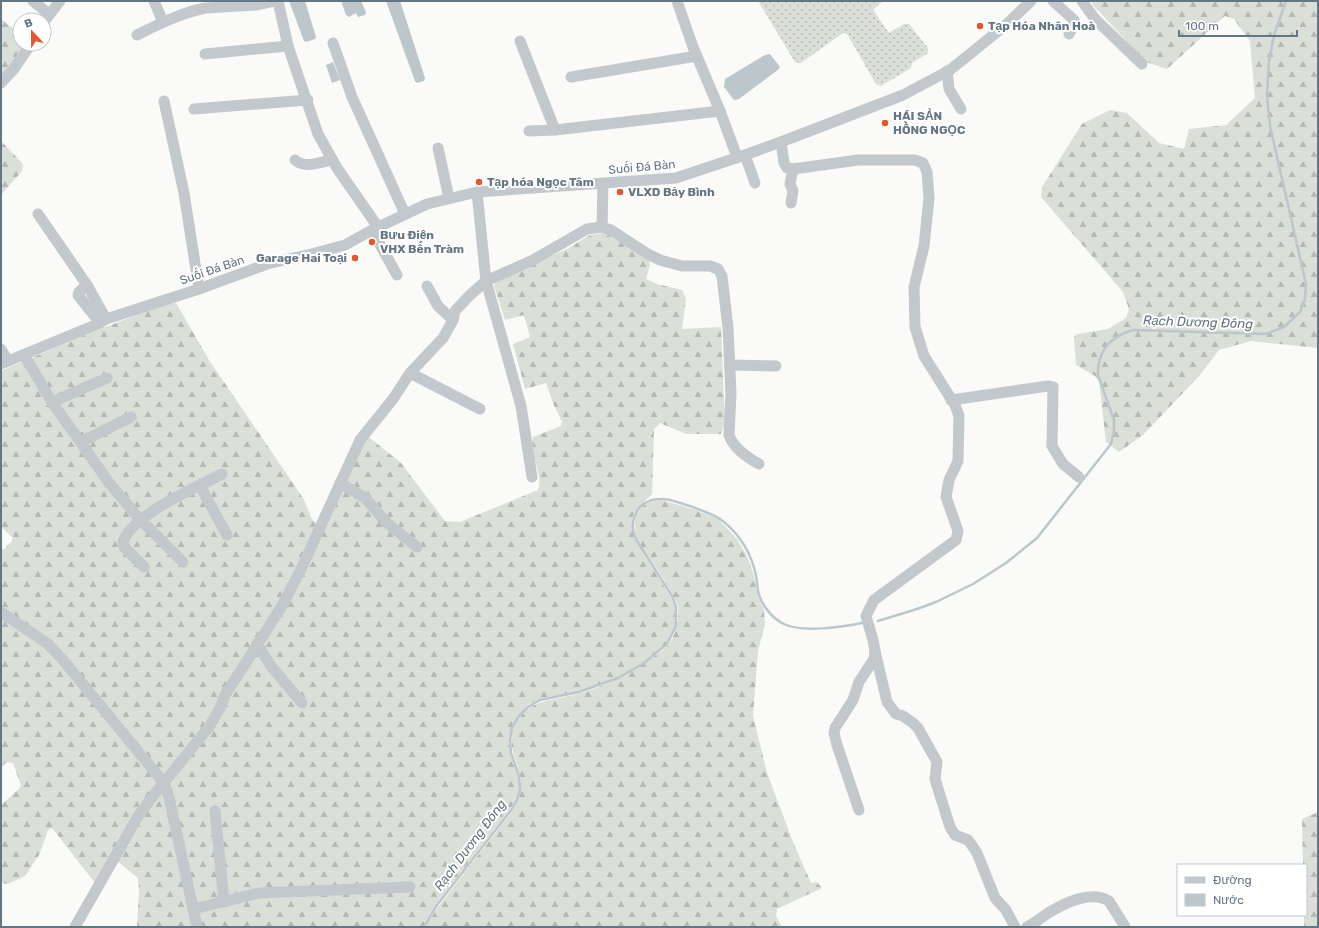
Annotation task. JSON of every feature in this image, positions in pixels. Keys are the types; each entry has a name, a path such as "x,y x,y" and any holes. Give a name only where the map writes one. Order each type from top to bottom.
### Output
{"street":[{"path":"33,1 42,12"},
{"path":"52,12 60,1"},
{"path":"154,1 163,22"},
{"path":"137,35 204,4 257,5 276,1 288,46 308,100 318,134 332,160 375,228 397,276"},
{"path":"677,1 696,56 720,111 755,183"},
{"name":"Suối Đá Bàn","path":"4,363 103,321 199,289 270,263 308,256 345,245 375,228 427,204 477,192 676,178 781,142 903,95 947,72 1007,24 1031,1"},
{"path":"1054,1 1074,20 1075,23 1069,34"},
{"path":"1082,1 1095,19 1142,64"},
{"path":"520,41 555,130"},
{"path":"333,43 352,97 405,214"},
{"path":"205,54 288,46"},
{"path":"1,83 13,70 25,52"},
{"path":"571,77 696,56"},
{"path":"947,72 949,89 961,109"},
{"path":"194,109 308,100"},
{"path":"164,101 184,193 199,289"},
{"path":"529,131 555,130 720,111"},
{"path":"781,142 784,163 787,168 793,169 858,160 915,160 923,163 927,172 929,198 924,246 914,287 915,327 924,356 955,405 959,416 958,462 949,480 946,497 958,530 956,540 874,600 866,616 887,702 896,714 903,716 918,728 937,762 935,779 950,828 955,835 968,840 977,853 995,898 1006,910 1015,927"},
{"path":"438,148 449,198"},
{"path":"295,160 306,165 332,160"},
{"path":"791,203 793,191 790,184 793,169"},
{"path":"602,227 603,183"},
{"path":"477,192 486,281 521,406 532,477"},
{"path":"38,214 87,285 79,292 78,295 103,321"},
{"path":"74,927 137,818 209,727 220,708 225,695 282,606 302,567 360,440 393,399 410,372 443,338 453,320 456,311 470,295 486,281 533,260 587,229 602,227 610,230 660,260 682,266 710,266 718,269 722,276 728,328 731,394 729,434 731,441 749,458 759,464"},
{"path":"427,286 438,306 453,320"},
{"path":"1,349 4,363"},
{"path":"24,355 52,402 110,484 141,520 183,562"},
{"path":"730,365 776,366"},
{"path":"410,372 480,409"},
{"path":"52,402 107,378"},
{"path":"951,400 1048,386 1053,387 1052,446 1063,464 1079,477"},
{"path":"81,442 132,417"},
{"path":"144,567 124,547 123,542 125,537 141,520 156,509 222,474"},
{"path":"340,483 365,498 387,523 417,547"},
{"path":"200,486 227,535"},
{"path":"1,612 48,644 63,660 164,783 169,797 197,927"},
{"path":"257,644 272,666 302,703"},
{"path":"858,810 837,745 835,728 853,700 859,682 874,659 875,651"},
{"path":"215,811 224,902"},
{"path":"193,909 259,893 410,887"},
{"path":"1027,927 1038,922 1048,914 1078,899 1089,897 1106,899 1110,901 1125,927"}],"green space":[{"path":"758,1 883,1 873,10 889,33 904,24 909,24 928,48 928,53 912,63 911,68 881,86 876,84 847,34 843,33 801,63 795,62"},
{"path":"1093,1 1318,1 1318,348 1251,341 1219,350 1200,375 1143,435 1119,452 1106,442 1099,381 1095,376 1076,365 1074,336 1108,329 1126,318 1129,309 1123,292 1041,197 1042,187 1082,124 1110,110 1127,113 1159,143 1184,149 1189,129 1226,125 1255,98 1250,41 1234,19 1225,16 1167,69 1146,62 1092,4"},
{"path":"1,19 12,28 12,52 20,52 1,79"},
{"path":"1,141 23,164 22,171 1,195"},
{"path":"605,233 649,259 650,265 646,279 657,284 682,290 686,299 682,329 721,327 725,423 721,434 686,434 660,423 654,429 652,494 635,512 632,520 632,528 636,541 670,596 675,607 675,626 667,644 644,662 619,677 580,691 540,699 528,705 519,715 512,726 509,739 510,753 518,776 519,788 516,799 511,808 436,904 423,927 137,927 139,890 138,878 118,862 95,883 52,828 48,830 39,855 25,876 8,884 1,883 1,805 19,789 21,785 13,763 7,762 1,767 1,549 4,549 12,541 12,537 1,527 1,371 87,334 163,305 176,303 209,360 303,498 312,519 322,529 365,438 370,438 401,463 445,521 460,522 538,490 539,478 533,451 533,437 561,426 562,422 546,383 525,389 513,344 530,337 524,315 505,320 494,286 496,280 567,249 590,235"},
{"path":"661,500 696,510 718,519 737,539 746,554 753,572 758,597 764,610 765,624 758,651 753,716 767,773 793,842 811,883 817,882 822,888 777,909 776,916 782,927 425,927 438,907 513,810 517,802 521,789 521,780 513,753 511,739 516,724 521,716 533,706 547,700 588,691 619,678 647,662 664,649 671,641 677,623 678,608 667,584 638,541 635,531 636,516 641,507 649,502"},
{"path":"1318,812 1318,927 1304,927 1304,916 1307,916 1307,864 1303,864 1302,819"}],"water":[{"path":"289,1 305,1 316,37 315,39 306,42 304,41"},
{"path":"341,1 361,1 366,12 365,15 358,17 356,13 349,17 346,15"},
{"path":"386,1 400,1 425,78 424,81 417,83 415,81"},
{"path":"770,54 780,67 779,69 739,99 734,100 724,87 725,79 765,55"},
{"path":"333,62 340,80 332,83 326,65"}],"waterway":[{"name":"Rạch Dương Đông","path":"878,621 936,602 973,584 1006,563 1037,538 1111,444 1114,431 1114,420 1098,375 1098,366 1103,352 1118,336 1133,330 1266,334 1284,327 1300,312 1305,299 1306,284 1270,126 1267,95 1269,62 1274,35 1286,1"},
{"name":"Rạch Dương Đông","path":"424,927 437,905 512,809 517,800 520,789 519,776 511,753 510,740 512,728 519,716 528,707 540,700 579,692 618,678 644,663 667,644 676,626 676,607 672,596 634,534 634,517 643,504 657,499 666,499 691,506 708,513 725,523 738,536 745,546 755,571 759,595 763,604 772,616 780,622 792,627 811,629 862,623"}],"place":[{"name":"Tạp Hóa Nhân Hoà","path":"980,26"},
{"name":"HÁI SẢN HỒNG NGỌC","path":"885,123"},
{"name":"Tạp hóa Ngọc Tâm","path":"479,182"},
{"name":"VLXD Bảy Bình","path":"620,192"},
{"name":"Bưu Điện VHX Bến Tràm","path":"372,242"},
{"name":"Garage Hai Toại","path":"355,258"}]}
